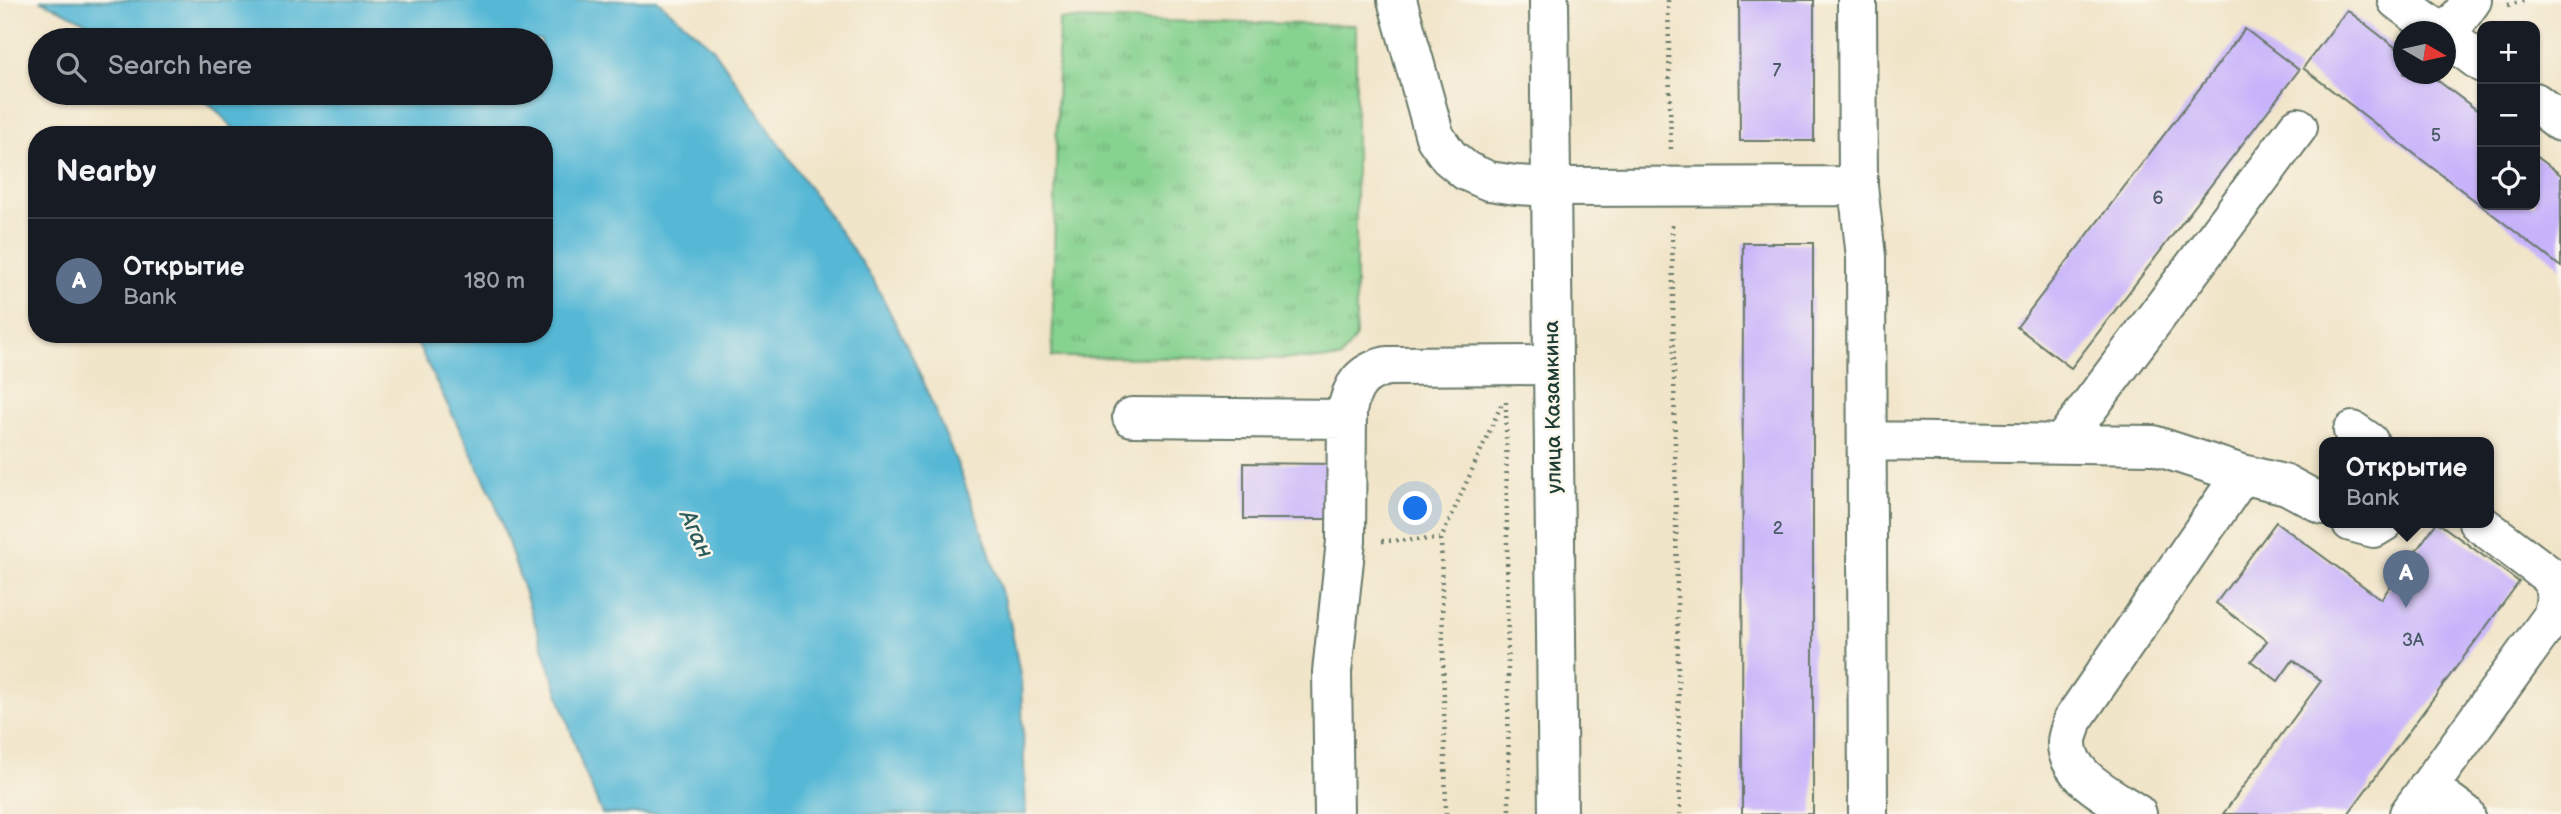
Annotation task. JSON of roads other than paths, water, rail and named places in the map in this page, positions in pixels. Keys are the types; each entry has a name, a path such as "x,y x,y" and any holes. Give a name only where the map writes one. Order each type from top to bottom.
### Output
{"main road":[{"path":"1397,0 1435,137 1449,157 1466,170 1489,181 1516,186 1550,187 1858,186"},
{"name":"улица Казамкина","path":"1549,0 1558,814"},
{"path":"1857,0 1858,186 1866,257 1868,814"},
{"path":"2397,0 2425,21"},
{"path":"2456,22 2472,0"},
{"path":"2456,44 2477,59"},
{"path":"2540,106 2561,122"},
{"path":"2062,443 2298,127"},
{"path":"1334,814 1332,672 1346,541 1347,419 1350,395 1356,383 1374,369 1387,366 1553,365"},
{"path":"1132,418 1347,419"},
{"path":"1867,442 2153,445 2242,474 2287,485 2319,502"},
{"path":"2137,814 2084,778 2072,764 2067,743 2072,721 2242,474"},
{"path":"2465,814 2418,801 2552,617 2556,603 2556,589 2551,577 2486,528"}],"water":[{"name":"Аган","path":"40,0 657,0 712,47 874,281 913,358 957,463 988,547 1010,621 1021,680 1026,814 602,814 583,768 493,497 417,343 553,343 553,126 231,126 211,105 553,105 553,28 99,28"}],"place":[{"name":"Открытие","path":"2406,608"}]}
